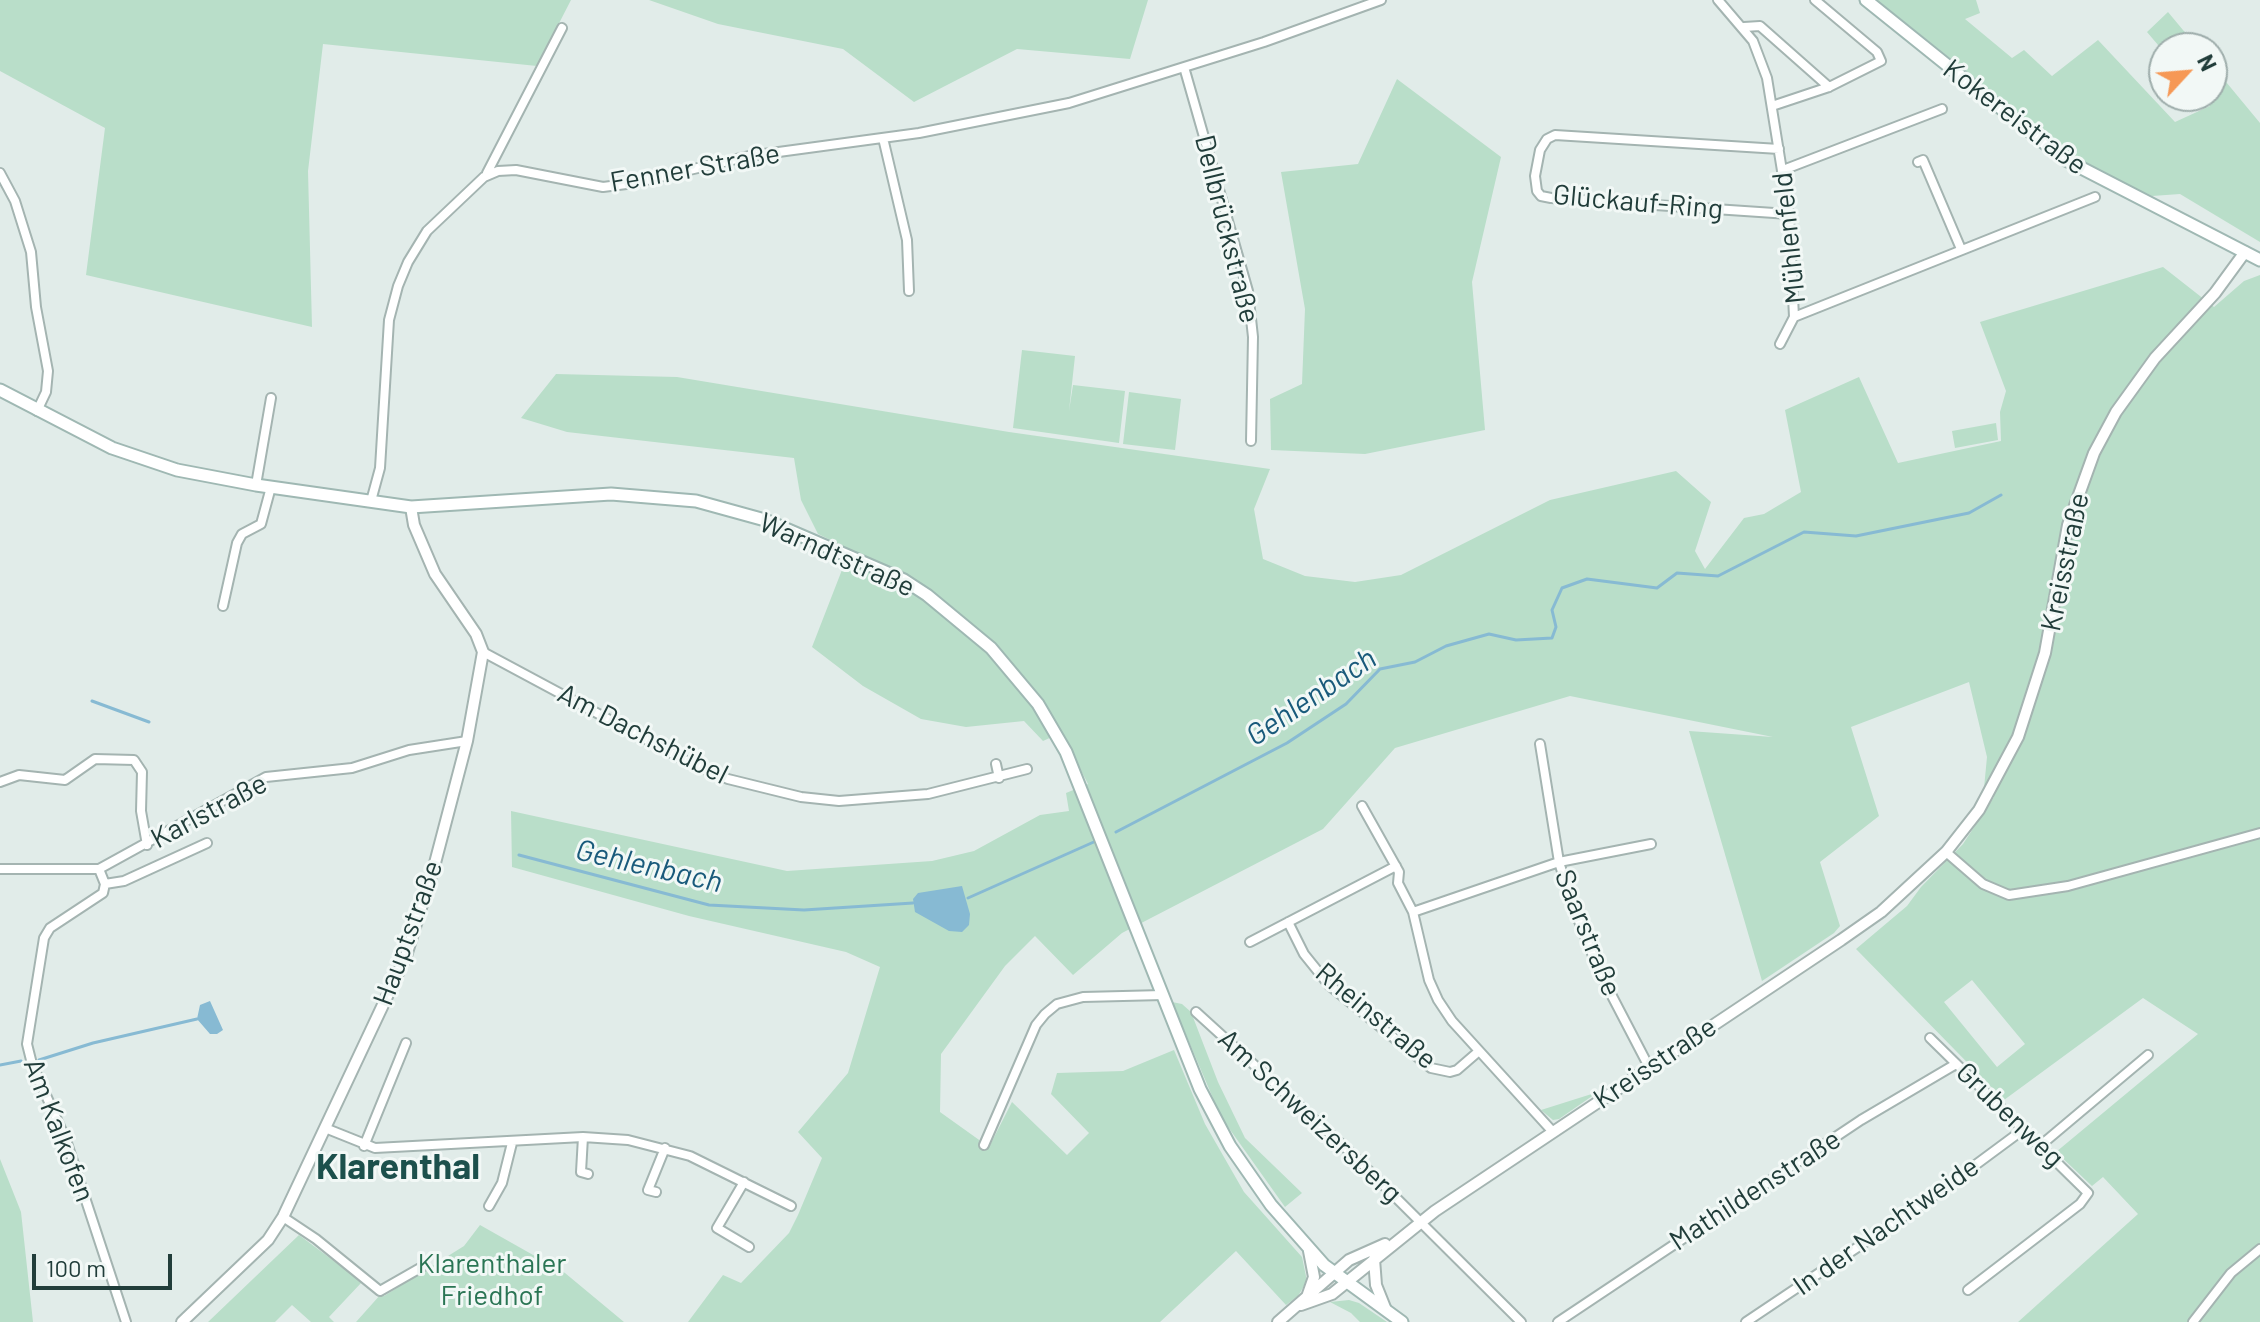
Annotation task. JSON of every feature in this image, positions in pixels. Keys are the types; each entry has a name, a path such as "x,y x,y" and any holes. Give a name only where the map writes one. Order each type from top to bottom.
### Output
{"main road":[{"name":"Kokereistraße","path":"1866,0 2064,159 2260,260"},
{"name":"Warndtstraße","path":"0,390 112,448 207,477 256,485 411,507 611,494 696,501 765,520 904,580 927,595 991,648 1038,704 1090,805 1214,1120 1271,1205 1309,1249 1345,1282"},
{"path":"1345,1282 1402,1322"}],"street":[{"name":"Fenner Straße","path":"484,177 498,171 516,170 603,187 634,183 749,156 883,138 1069,103 1381,0"},
{"name":"Mühlenfeld","path":"1718,0 1744,27 1762,60 1789,214 1794,317 2095,197"},
{"path":"1772,106 1829,87 1878,65 1881,56 1815,0"},
{"path":"1744,27 1760,26 1829,87"},
{"path":"371,501 380,468 389,320 398,286 427,231 484,177 501,152 562,28"},
{"name":"Dellbrückstraße","path":"1184,67 1248,291 1253,337 1251,441"},
{"path":"1783,170 1942,109"},
{"name":"Glückauf-Ring","path":"1779,149 1555,135 1547,139 1540,150 1535,176 1537,191 1541,196 1551,198 1789,214"},
{"path":"883,138 910,258 909,291"},
{"path":"1918,162 1923,160 1961,249"},
{"path":"0,173 15,201 31,252 36,307 48,371 46,392 37,411"},
{"name":"Kreisstraße","path":"1303,1304 1332,1294 1422,1221 1881,912 1946,852 1979,810 2018,737 2045,653 2068,525 2094,453 2116,412 2155,358 2215,293 2245,252"},
{"path":"1780,344 1794,317"},
{"path":"256,485 271,398"},
{"path":"223,606 237,543 242,534 261,524 271,487"},
{"path":"411,507 414,525 435,574 476,634 483,652"},
{"name":"Hauptstraße","path":"182,1322 268,1240 283,1217 406,956 435,863 467,741 483,652"},
{"name":"Am Dachshübel","path":"483,652 690,763 766,789 839,801 891,799 928,794 1027,769"},
{"name":"Karlstraße","path":"0,869 99,869 266,777 352,768 409,750 467,741"},
{"name":"Saarstraße","path":"1540,744 1559,862 1586,944 1649,1067"},
{"path":"0,782 19,775 65,780 95,759 134,760 142,772 141,811 147,845"},
{"path":"996,764 999,778"},
{"name":"Rheinstraße","path":"1362,806 1396,866 1398,883 1413,912 1438,1000 1479,1051 1553,1132"},
{"path":"1946,852 1983,884 2009,895 2068,886 2260,833"},
{"name":"Karlstraße","path":"105,884 124,881 207,843"},
{"path":"1413,912 1559,862 1651,844"},
{"path":"1250,942 1396,866"},
{"path":"99,869 105,884"},
{"name":"Am Kalkofen","path":"105,884 97,901 63,918 50,928 44,938 27,1044 29,1057 66,1140 126,1322"},
{"name":"Rheinstraße","path":"1288,922 1304,954 1329,985 1431,1068 1450,1072 1457,1070 1479,1051"},
{"path":"984,1145 1036,1025 1045,1014 1057,1004 1083,997 1163,995"},
{"name":"Am Schweizersberg","path":"1196,1012 1228,1038 1422,1221 1521,1322"},
{"name":"Grubenweg","path":"1930,1038 2088,1193 2080,1204 1968,1290"},
{"path":"364,1146 406,1043"},
{"path":"2041,1145 2148,1055"},
{"name":"Mathildenstraße","path":"1558,1322 1861,1120 1956,1064"},
{"path":"325,1128 364,1146 512,1143 583,1137 665,1148 791,1206"},
{"name":"In der Nachtweide","path":"1746,1322 1928,1200 2024,1129"},
{"path":"583,1137 581,1172 588,1174"},
{"path":"489,1206 502,1183 512,1143"},
{"path":"656,1192 648,1190 665,1148"},
{"path":"744,1182 717,1228 749,1247"},
{"path":"283,1217 316,1239 380,1291 422,1267"},
{"name":"Kreisstraße","path":"1278,1322 1303,1304 1349,1260 1397,1239"},
{"path":"1303,1304 1314,1277 1309,1249"},
{"path":"2193,1322 2231,1273 2260,1249"},
{"path":"1374,1259 1376,1285 1387,1312"}],"green space":[{"path":"0,0 571,0 537,66 323,44 308,171 312,327 86,275 105,128 0,71"},
{"path":"649,0 1148,0 1130,59 1017,49 914,102 843,49 718,24"},
{"path":"1877,0 1976,0 1980,13 1965,19 2012,58 2024,50 2052,76 2098,40 2148,93 2148,112 2166,112 2175,122 2197,112 2228,112 2228,84 2260,123 2260,242 2180,194 2152,196 2083,164"},
{"path":"2168,12 2185,32 2148,33"},
{"path":"1397,79 1501,157 1472,282 1485,430 1365,454 1271,450 1270,399 1302,384 1305,309 1281,172 1358,164"},
{"path":"2163,267 2214,307 2244,281 2260,275 2260,1322 2018,1322 2138,1214 2103,1177 2092,1186 2056,1152 2198,1034 2143,998 2004,1100 1856,949 1907,906 1963,844 1994,797 1984,788 1987,757 1969,682 1851,727 1879,816 1820,862 1840,926 1762,981 1689,731 1773,737 1570,696 1395,748 1323,829 1122,933 1073,975 1035,936 1005,966 941,1054 940,1112 989,1147 1012,1102 1067,1155 1089,1133 1051,1094 1057,1073 1123,1071 1174,1050 1205,1124 1244,1192 1302,1257 1307,1281 1298,1296 1286,1305 1236,1251 1160,1322 688,1322 723,1275 741,1283 789,1233 822,1158 798,1132 848,1073 880,967 846,952 689,916 512,867 511,811 787,871 932,861 974,851 1040,815 1069,811 1066,793 1088,784 1060,730 1023,678 905,576 818,534 801,500 794,458 567,432 521,418 556,374 677,377 1009,432 1270,469 1254,509 1263,559 1305,576 1355,582 1401,575 1550,500 1676,471 1711,502 1695,551 1705,569 1744,518 1764,514 1801,492 1785,410 1859,377 1898,463 2001,441 2000,412 2006,391 1980,322","holes":["1972,980 2025,1044 1997,1067 1944,1002"]},
{"path":"1022,350 1075,356 1069,411 1073,385 1125,391 1119,443 1013,428"},
{"path":"1129,392 1181,399 1175,450 1123,444"},
{"path":"1996,423 1998,440 1955,448 1952,431"},
{"path":"847,557 925,597 989,650 1017,683 1054,736 1043,741 1024,721 966,727 921,719 863,686 812,647"},
{"path":"1172,1002 1182,1004 1191,1012 1218,1082 1245,1138 1302,1193 1285,1207 1221,1117"},
{"path":"1598,1092 1559,1119 1553,1120 1541,1110"},
{"path":"0,1159 21,1212 33,1322 0,1322"},
{"name":"Klarenthaler Friedhof","path":"480,1225 565,1273 624,1322 356,1322 381,1294 384,1296 464,1246"},
{"path":"299,1235 362,1282 329,1317 334,1322 311,1322 292,1305 275,1322 208,1322"},
{"path":"1349,1300 1359,1303 1387,1322 1360,1322 1351,1313 1330,1302"}],"water":[{"path":"962,886 970,914 969,925 962,932 949,931 915,912 913,899 918,893"},
{"path":"210,1001 223,1030 217,1034 210,1034 197,1019 200,1005"}],"waterway":[{"name":"Gehlenbach","path":"1116,832 1287,743 1346,704 1380,669 1415,662 1446,646 1489,634 1516,640 1552,638 1556,627 1552,610 1562,588 1587,579 1657,588 1677,573 1718,576 1804,532 1856,536 1969,513 2001,495"},
{"name":"Gehlenbach","path":"92,701 149,722"},
{"name":"Gehlenbach","path":"968,898 1096,841"},
{"name":"Gehlenbach","path":"519,855 709,905 804,910 913,903"},
{"name":"Gehlenbach","path":"39,1060 93,1043 197,1019"},
{"name":"Gehlenbach","path":"0,1065 21,1061"}],"district":[{"name":"Klarenthal","path":"398,1167"}]}
